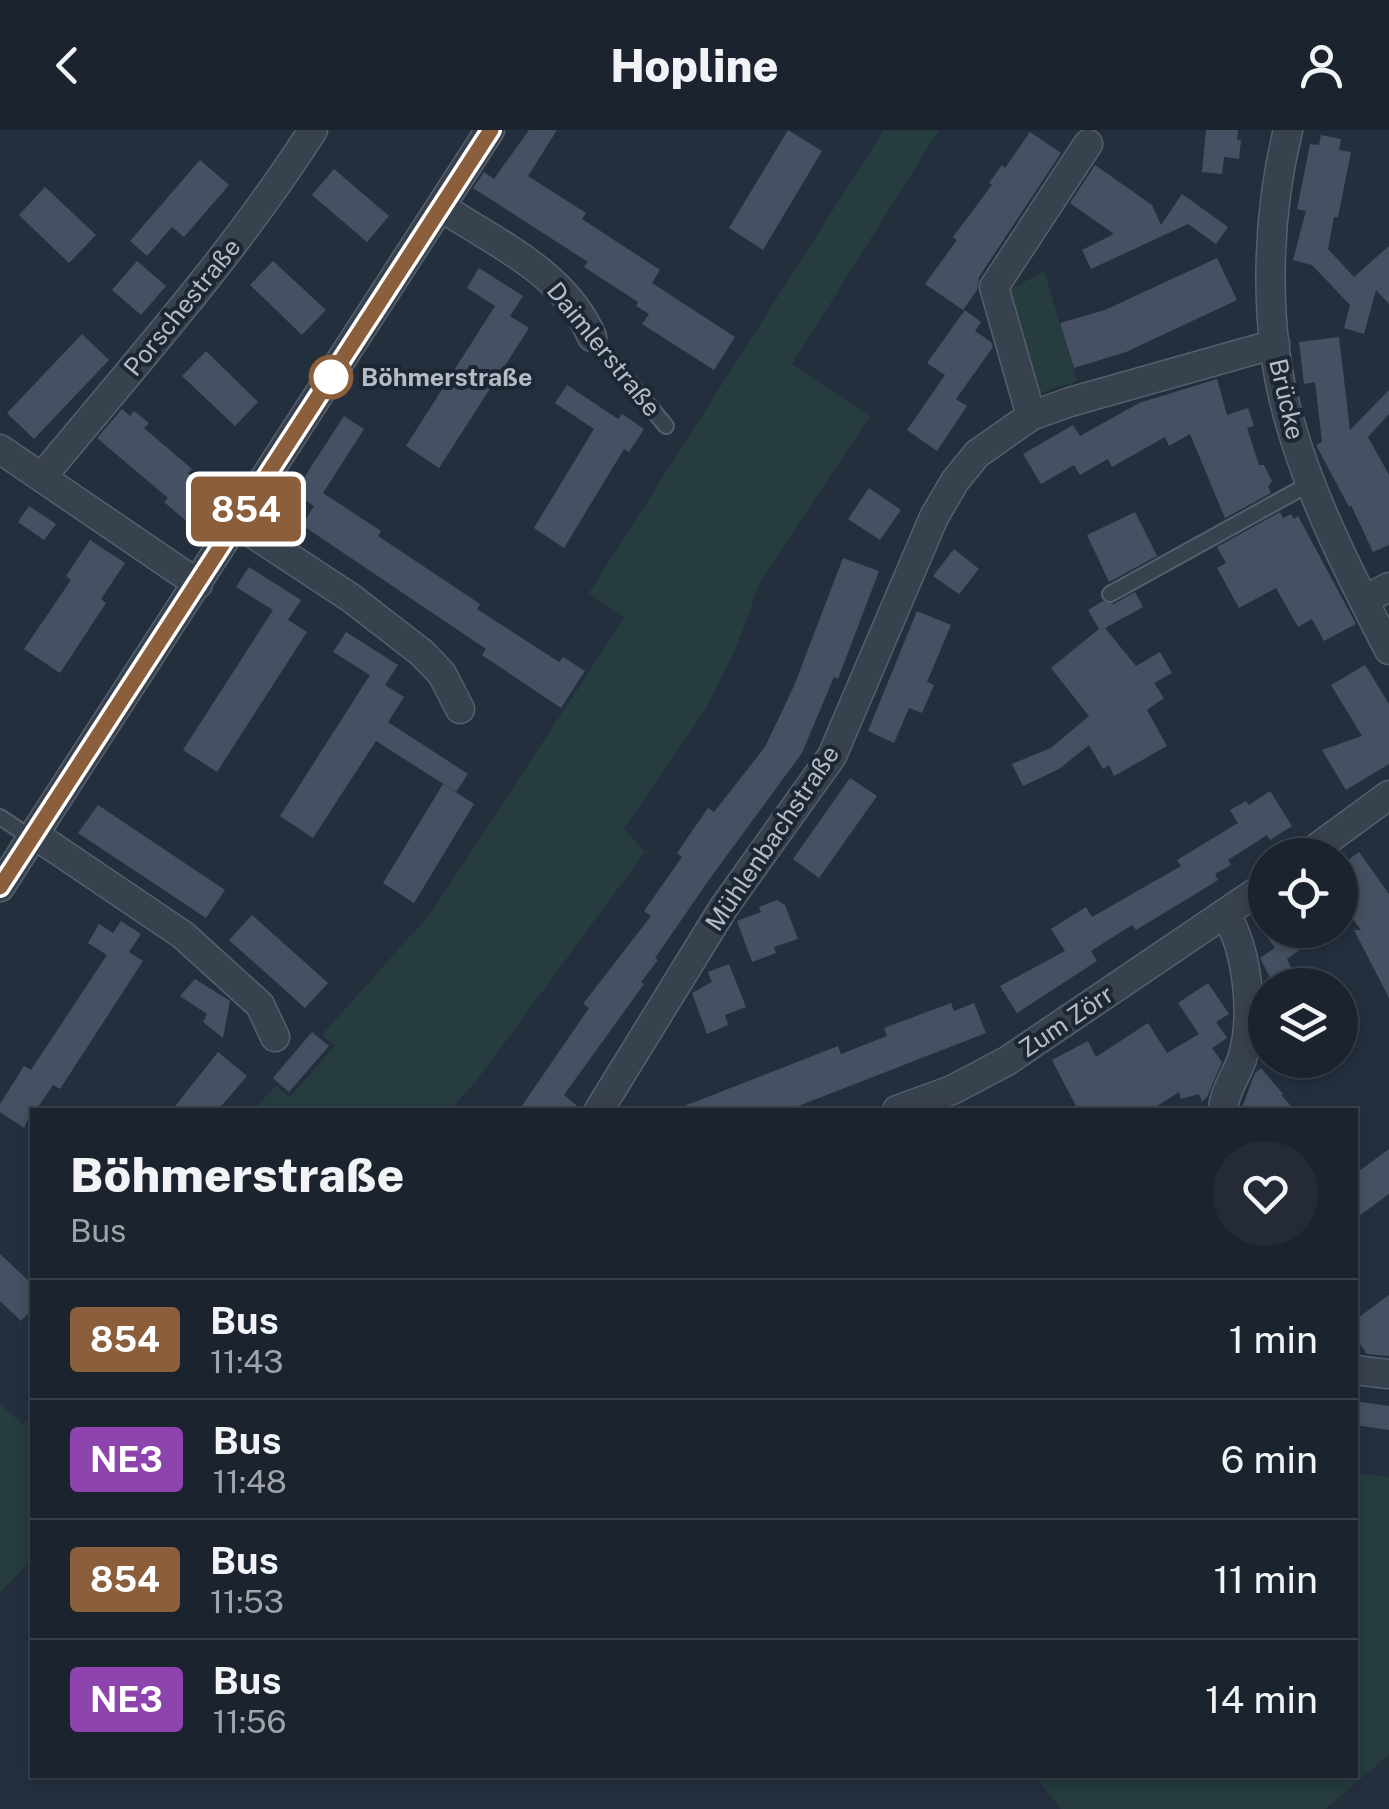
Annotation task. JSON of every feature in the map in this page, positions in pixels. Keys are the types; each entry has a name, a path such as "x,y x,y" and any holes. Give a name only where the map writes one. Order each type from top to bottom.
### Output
{"street":[{"name":"Porschestraße","path":"42,477 238,240 313,130"},
{"path":"0,887 490,130"},
{"name":"Brücke","path":"1288,130 1274,239 1275,344 1288,415 1311,483 1376,593 1389,650"},
{"path":"1030,416 994,287 1088,144"},
{"name":"Daimlerstraße","path":"440,206 539,270 567,294 592,337"},
{"name":"Mühlenbachstraße","path":"600,1108 724,907 832,756 934,517 977,454 1030,416 1275,344"},
{"path":"0,449 198,584"},
{"path":"237,524 350,598 422,653 442,674 460,709"},
{"path":"1330,838 1389,794"},
{"path":"34,837 183,935 260,1005 275,1037"},
{"name":"Zum Zörr","path":"902,1108 952,1090 1007,1061 1248,899"},
{"path":"1223,1108 1245,1050 1248,1017 1242,948 1226,915"},
{"path":"1358,1370 1389,1374"}],"lane":[{"name":"Daimlerstraße","path":"592,337 666,426"},
{"path":"1110,594 1311,483"},
{"path":"0,818 34,837"}],"green space":[{"path":"884,130 939,130 792,364 870,416 760,582 735,651 705,710 624,829 645,852 474,1084 452,1108 255,1108 276,1086 290,1097 335,1046 322,1035 431,913 624,618 589,593"},
{"path":"1044,271 1077,381 1034,395 1004,293"},
{"path":"0,1404 23,1424 30,1417 30,1562 0,1592"},
{"path":"1358,1473 1389,1477 1389,1755 1325,1809 1061,1809 1036,1778 1358,1778"}],"building":[{"path":"529,130 557,130 528,176 586,213 582,219 660,270 652,283 735,337 714,370 642,324 649,314 636,306 638,302 584,267 588,262 473,188 484,172 494,179"},
{"path":"788,130 822,151 763,250 729,228"},
{"path":"1206,130 1238,130 1239,159 1224,157 1222,174 1202,172"},
{"path":"1030,132 1061,153 979,277 977,290 963,310 925,284 957,240 953,237 992,185 989,183 1002,165 1005,168"},
{"path":"1321,135 1341,139 1339,150 1351,152 1328,249 1354,277 1389,246 1389,304 1376,290 1364,334 1344,328 1350,305 1312,265 1293,260 1306,211 1297,209 1310,144 1319,145"},
{"path":"200,160 229,185 184,237 172,227 147,256 130,241"},
{"path":"1095,165 1152,205 1161,225 1182,194 1228,227 1216,244 1188,224 1091,269 1082,250 1114,234 1070,203"},
{"path":"334,169 389,216 367,242 312,195"},
{"path":"45,187 96,235 69,263 19,215"},
{"path":"1217,258 1237,300 1126,352 1074,368 1060,323 1105,310"},
{"path":"137,261 166,286 141,315 112,290"},
{"path":"273,261 326,310 302,335 250,285"},
{"path":"479,268 523,296 510,316 529,328 439,468 406,446 495,306 467,288"},
{"path":"965,310 981,322 975,331 993,347 956,399 967,406 937,451 907,430 945,375 927,363"},
{"path":"82,334 109,360 34,439 7,413"},
{"path":"1339,337 1350,430 1389,390 1389,414 1368,437 1389,475 1389,545 1373,552 1316,445 1322,442 1315,382 1304,384 1299,342"},
{"path":"206,351 258,402 235,426 182,376"},
{"path":"1217,379 1227,415 1248,408 1254,426 1247,428 1259,465 1264,465 1272,481 1268,487 1271,493 1225,518 1190,434 1169,446 1165,437 1112,467 1108,459 1080,475 1074,465 1041,484 1023,454 1073,425 1080,436 1139,403"},
{"path":"567,385 618,419 622,414 644,429 629,452 624,449 564,548 534,528 594,429 555,403"},
{"path":"122,409 130,416 134,411 149,423 144,428 221,500 197,530 164,502 168,498 97,438"},
{"path":"344,416 364,429 323,493 381,531 378,536 480,604 477,609 559,662 563,657 585,671 561,708 482,655 486,649 302,525 314,506 294,493"},
{"path":"869,488 901,510 880,540 848,519"},
{"path":"29,506 56,524 44,540 18,522"},
{"path":"1135,512 1157,556 1109,582 1087,535"},
{"path":"1280,512 1283,518 1298,516 1356,624 1324,641 1312,619 1298,627 1276,588 1239,608 1217,568 1226,563 1217,547"},
{"path":"90,540 125,563 101,599 106,603 60,673 24,649 71,580 66,576"},
{"path":"954,549 979,569 959,594 933,576"},
{"path":"843,558 879,571 838,679 834,677 802,753 711,877 655,958 658,960 641,982 644,984 564,1095 580,1108 520,1108 589,1008 583,1004 651,916 644,911 682,857 677,853 708,808 714,812 765,747 794,686"},
{"path":"249,567 301,600 288,620 307,632 217,772 183,750 273,610 236,587"},
{"path":"1135,592 1143,607 1105,628 1136,666 1160,652 1172,673 1154,683 1164,698 1147,710 1167,746 1114,776 1109,765 1103,769 1089,745 1059,769 1023,786 1012,764 1051,748 1089,716 1051,668 1099,629 1088,610 1103,601 1114,604"},
{"path":"917,611 951,625 927,682 934,685 922,713 909,708 894,743 868,731"},
{"path":"346,632 398,665 385,685 404,697 388,722 468,774 456,792 376,741 313,838 280,816 370,675 333,652"},
{"path":"1365,665 1389,704 1389,764 1346,790 1322,750 1362,736 1331,685"},
{"path":"850,778 877,796 819,878 793,859"},
{"path":"443,784 474,804 414,903 383,883"},
{"path":"1270,791 1292,826 1273,838 1248,838 1248,847 1228,860 1231,865 1215,874 1218,880 1136,930 1132,925 1091,951 1097,961 1017,1013 1000,986 1065,951 1051,929 1086,907 1092,917 1181,866 1177,860 1238,823 1230,810 1246,801 1249,805"},
{"path":"98,805 225,890 206,918 78,833"},
{"path":"1358,853 1389,894 1389,998 1358,938 1361,930"},
{"path":"777,900 785,905 798,939 774,947 776,953 752,962 737,921 761,912 759,907"},
{"path":"252,915 328,983 305,1008 229,940"},
{"path":"121,921 141,934 129,952 143,961 60,1089 53,1085 37,1108 30,1108 24,1128 0,1112 0,1104 24,1066 31,1070 107,955 88,943 99,924 113,933"},
{"path":"1275,948 1302,948 1287,959 1291,968 1265,968 1260,958"},
{"path":"729,964 746,1007 725,1015 728,1025 707,1034 692,993 712,982 708,972"},
{"path":"195,979 230,1001 223,1038 203,1022 207,1014 180,996"},
{"path":"1208,983 1229,1014 1216,1022 1227,1038 1212,1048 1222,1062 1207,1097 1202,1102 1199,1094 1181,1099 1179,1092 1154,1108 1077,1108 1052,1060 1088,1041 1096,1057 1148,1023 1167,1053 1199,1034 1178,1003"},
{"path":"951,1003 954,1011 974,1003 986,1033 793,1108 679,1108 838,1046 841,1054 887,1036 884,1028"},
{"path":"312,1032 329,1046 289,1092 273,1078"},
{"path":"218,1052 247,1076 220,1108 174,1108"},
{"path":"1253,1078 1269,1078 1293,1108 1242,1108"},
{"path":"1389,1149 1389,1194 1358,1217 1358,1172"},
{"path":"0,1254 30,1282 30,1311 21,1321 0,1301"},
{"path":"1389,1295 1389,1356 1367,1354 1358,1341 1358,1318"},
{"path":"1358,1401 1389,1406 1389,1430 1358,1425"}],"bus line":[{"name":"854","path":"0,887 491,130"}],"place":[{"name":"Böhmerstraße","path":"331,377"}]}
